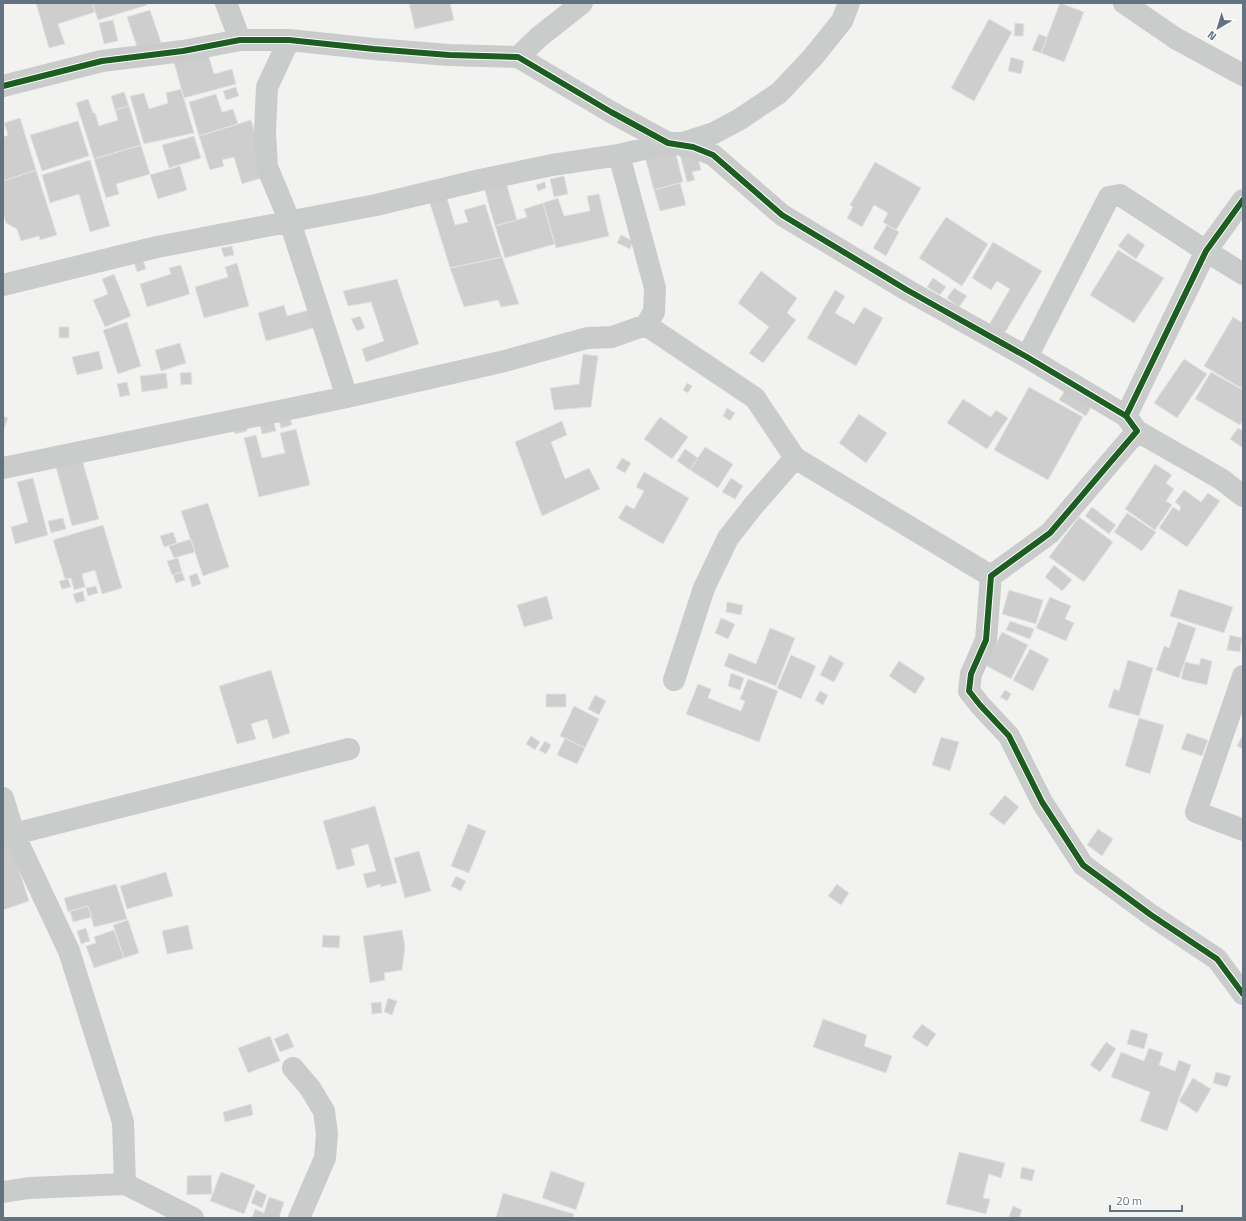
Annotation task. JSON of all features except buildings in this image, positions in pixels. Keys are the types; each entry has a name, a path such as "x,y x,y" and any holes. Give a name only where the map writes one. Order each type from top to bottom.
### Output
{"street":[{"path":"226,3 240,40"},
{"path":"518,57 538,37 582,3"},
{"path":"3,285 157,247 376,205 480,180 552,165 620,155 668,143 683,143 714,133 740,119 779,93 813,57 842,21 849,3"},
{"path":"1124,3 1175,38 1243,75"},
{"path":"3,86 102,61 183,51 240,40 290,40 374,49 518,57 668,143 693,146 713,155 782,215 907,290 1027,357 1131,424 1221,479 1243,496"},
{"path":"290,40 267,87 265,132 267,166 290,222 347,397"},
{"path":"3,468 347,397 505,361 587,338 612,337 646,325 654,312 655,288 620,155"},
{"path":"1027,357 1109,198 1120,195 1243,274"},
{"path":"1243,200 1206,251 1131,424 1050,533 991,576 986,640 971,674 969,691 980,706 1009,736 1042,802 1083,865 1151,915 1217,959 1243,994"},
{"path":"646,325 755,398 795,458 991,576"},
{"path":"674,680 704,588 728,538 754,505 795,458"},
{"path":"1243,676 1196,812 1243,830"},
{"path":"14,834 349,749"},
{"path":"3,798 14,834 69,951 88,1011 123,1122 125,1184"},
{"path":"293,1068 310,1088 324,1111 327,1134 325,1158 299,1218"},
{"path":"3,1192 29,1188 125,1184 193,1218"}],"cycle path":[{"path":"3,86 102,61 183,51 240,40 289,40 449,55 518,57 611,112 668,143 693,147 713,155 782,215 907,290 1027,357 1126,416"},
{"path":"1243,200 1206,251 1126,416 1137,431 1050,533 991,576 986,640 971,674 969,691 1009,736 1042,802 1083,865 1151,915 1217,959 1243,994"}]}
